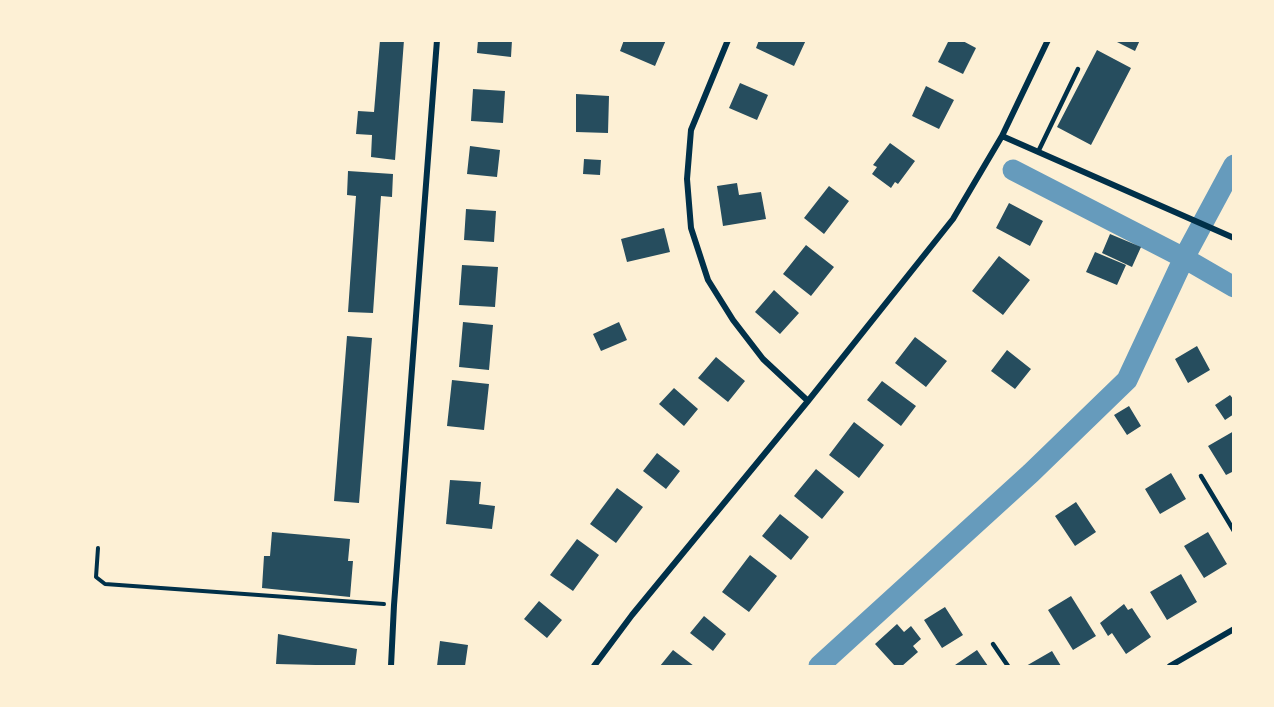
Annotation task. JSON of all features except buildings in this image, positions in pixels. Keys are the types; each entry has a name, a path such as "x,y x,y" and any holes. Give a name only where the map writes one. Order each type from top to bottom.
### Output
{"street":[{"path":"391,666 437,40"},
{"path":"728,40 691,130 687,179 691,228 708,280 733,320 763,360 808,401"},
{"path":"594,666 632,615 808,401 952,219 1002,136 1048,40"},
{"path":"1002,136 1233,238"},
{"path":"1170,666 1233,629"}],"lane":[{"path":"1038,152 1078,69"},
{"path":"1201,476 1233,531"},
{"path":"993,644 1008,666"}],"path":[{"path":"98,548 96,577 105,584 394,605"}],"waterway":[{"path":"819,666 1031,473 1127,380 1184,258 1234,165"},
{"path":"1013,170 1184,258 1234,287"}]}
